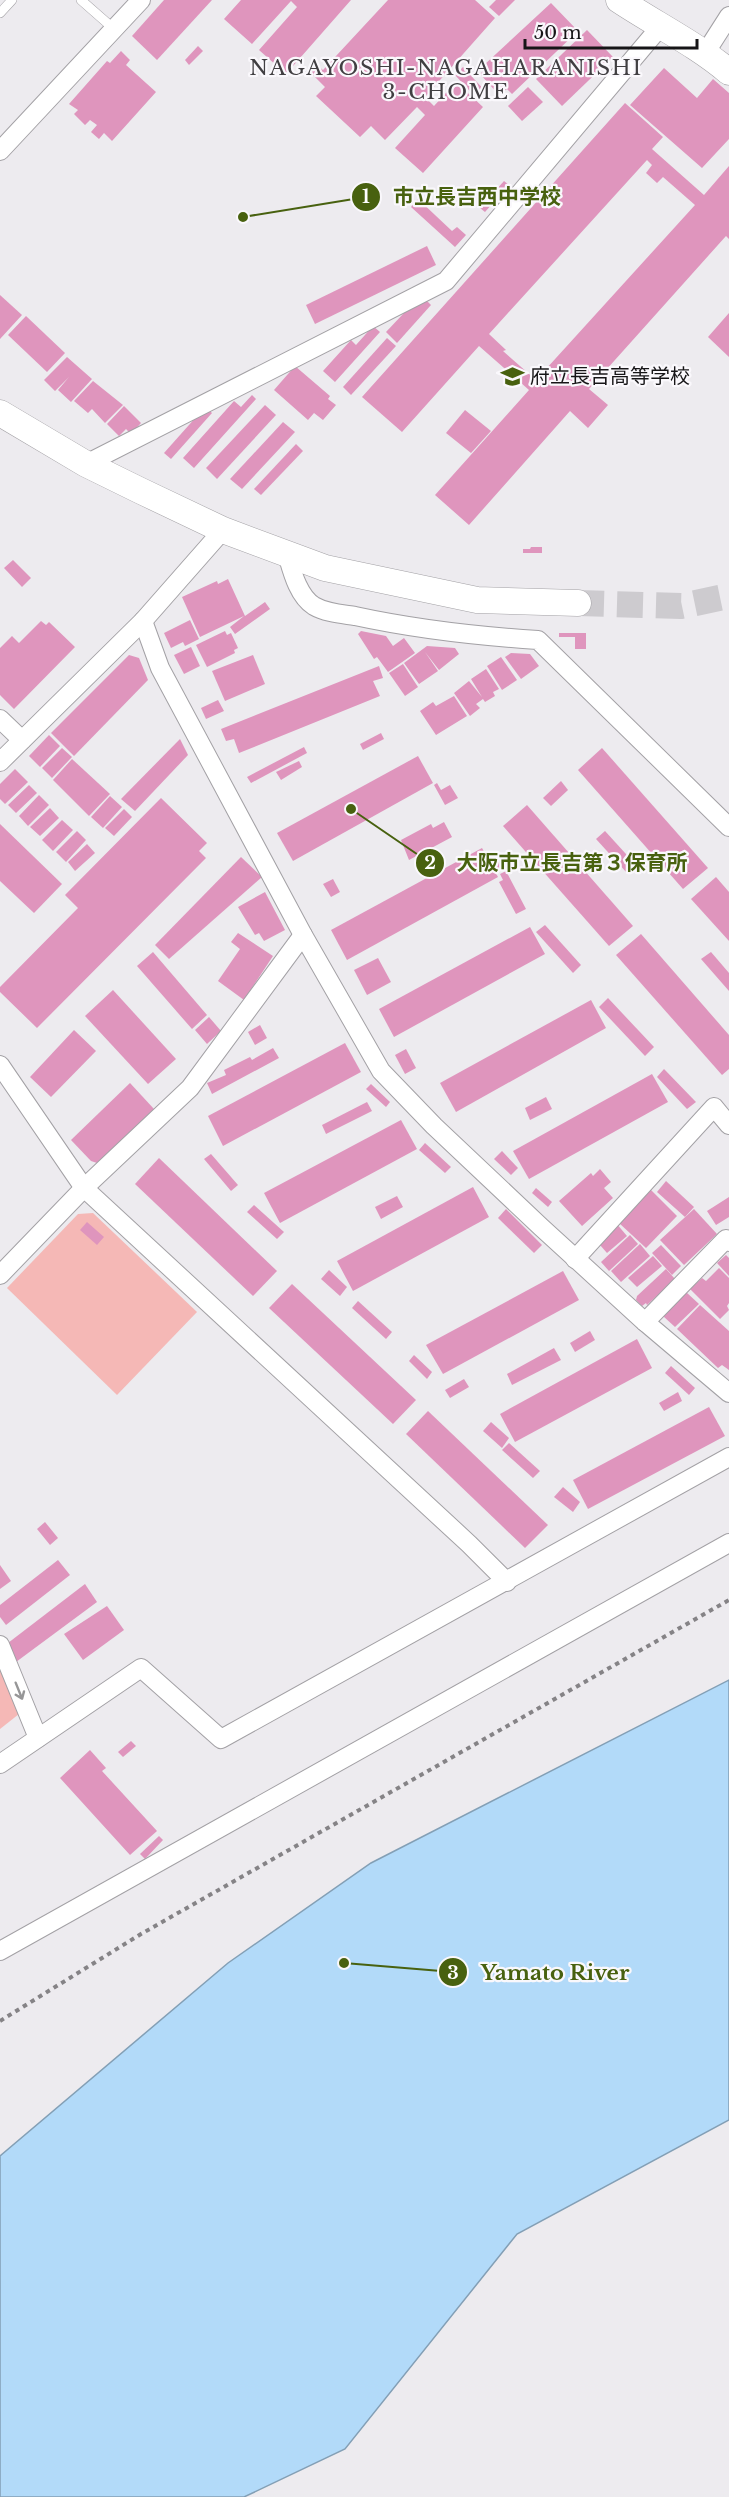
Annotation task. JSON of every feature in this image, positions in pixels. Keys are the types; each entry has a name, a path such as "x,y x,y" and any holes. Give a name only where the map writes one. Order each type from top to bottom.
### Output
{"street":[{"path":"0,151 141,0"},
{"path":"619,0 660,27 706,52 729,72"},
{"path":"706,52 729,16"},
{"path":"87,465 446,280 660,27"},
{"path":"0,413 87,465 223,530 325,568 477,600 579,603"},
{"path":"0,762 143,621 223,530"},
{"path":"286,554 296,583 314,606 324,610 376,621 472,636 538,639 729,827"},
{"path":"143,621 160,668 303,935 381,1071 434,1126 575,1259 645,1322 728,1389"},
{"path":"0,719 22,740"},
{"path":"0,1275 84,1188 190,1088 303,935"},
{"path":"0,1065 84,1188 469,1544 507,1582"},
{"path":"575,1259 714,1107 729,1125"},
{"path":"645,1322 726,1239 729,1242"},
{"path":"0,1764 141,1668 221,1739 729,1457"},
{"path":"0,1952 729,1543"},
{"path":"0,1645 38,1738"}],"lane":[{"path":"0,13 12,0"},
{"path":"81,0 114,29"}],"path":[{"path":"0,2021 141,1934 729,1600"}],"shaded area":[{"path":"93,1213 197,1312 117,1395 7,1288 78,1214"},
{"path":"0,1668 19,1714 0,1729"}],"water":[{"path":"729,1680 729,2120 517,2234 345,2449 244,2497 0,2497 0,2156 228,1963 371,1863"}],"building":[{"path":"164,0 212,0 157,60 132,36"},
{"path":"241,0 351,0 286,74 259,50 297,7 291,1 252,44 224,19"},
{"path":"388,0 475,0 495,18 425,97 434,106 456,82 483,107 423,173 395,148 425,115 417,107 385,140 371,126 360,137 316,96 325,87 310,72 317,65 323,70"},
{"path":"496,0 515,0 499,16 489,7"},
{"path":"551,3 578,31 512,94 507,89 499,95 480,74 487,67 484,65"},
{"path":"587,30 613,57 562,106 536,79"},
{"path":"198,46 203,51 189,65 185,60"},
{"path":"121,51 130,60 126,65 156,92 112,141 104,133 99,139 91,132 97,125 90,120 85,125 74,114 78,110 69,104 107,61 110,63"},
{"path":"463,67 487,93 479,101 455,75"},
{"path":"664,68 697,98 713,79 729,93 729,139 702,168 630,105"},
{"path":"528,87 543,102 522,121 508,106"},
{"path":"625,103 663,137 652,149 704,195 729,166 729,239 726,236 589,389 608,405 588,428 570,411 469,525 435,495 529,390 479,346 402,432 362,397","holes":["647,160 652,165 646,173 657,183 663,177 695,205 536,380 503,351 506,350 489,334"]},
{"path":"504,181 509,185 485,212 480,208"},
{"path":"418,199 452,231 457,227 466,235 455,247 411,207"},
{"path":"427,246 436,265 315,324 306,305"},
{"path":"0,295 22,315 0,339"},
{"path":"421,295 431,305 397,343 386,332"},
{"path":"729,313 729,357 708,337"},
{"path":"26,316 65,353 47,372 8,335"},
{"path":"373,326 380,332 335,382 323,371 351,340 356,345"},
{"path":"387,338 396,346 351,395 343,387"},
{"path":"67,357 92,379 71,402 58,390 69,377 55,391 44,380"},
{"path":"295,366 330,396 328,399 336,405 323,420 314,413 308,420 274,390"},
{"path":"93,381 123,405 105,423 92,409 88,413 74,401"},
{"path":"252,395 256,399 194,468 183,458 234,401 241,407"},
{"path":"265,405 276,415 217,479 206,468"},
{"path":"124,406 141,423 131,434 126,429 119,436 107,424"},
{"path":"205,407 212,413 171,459 164,453"},
{"path":"465,410 491,431 471,453 446,433"},
{"path":"283,422 295,432 242,489 230,479"},
{"path":"296,444 303,451 261,495 254,489"},
{"path":"542,547 542,553 523,553 523,549"},
{"path":"13,560 31,578 22,587 4,568"},
{"path":"228,579 245,616 265,602 270,609 235,634 230,627 244,616 200,637 182,597 217,581 218,584"},
{"path":"190,620 199,639 185,646 183,642 171,648 164,633"},
{"path":"41,621 46,625 49,622 75,647 14,709 0,695 0,648 12,636 19,643"},
{"path":"225,631 227,635 231,633 238,648 234,650 235,653 207,667 196,645"},
{"path":"361,631 386,636 393,646 404,638 415,653 388,672 377,657 374,659 358,634"},
{"path":"559,633 586,633 586,649 575,649 575,637 559,637"},
{"path":"427,646 455,648 459,654 439,670 425,652 438,671 419,684 404,663"},
{"path":"191,647 200,666 184,674 174,655"},
{"path":"511,653 530,654 539,666 521,679 505,657"},
{"path":"129,655 139,658 148,680 74,756 51,733"},
{"path":"253,655 265,684 225,701 212,671"},
{"path":"501,657 517,680 502,690 487,666"},
{"path":"403,664 418,687 405,696 389,673"},
{"path":"379,666 383,678 373,681 380,696 239,753 234,739 226,741 221,729"},
{"path":"486,669 499,689 493,692 495,696 485,702 483,699 476,704 480,708 470,716 454,693 469,681 482,697 471,679"},
{"path":"454,696 467,716 436,735 420,711 433,702 436,706"},
{"path":"218,700 224,711 206,719 201,708"},
{"path":"381,733 384,739 363,750 360,744"},
{"path":"49,735 60,746 40,767 29,756"},
{"path":"180,739 188,755 135,811 121,799"},
{"path":"304,747 307,753 251,783 247,777"},
{"path":"62,748 72,757 52,778 42,768"},
{"path":"602,748 708,868 683,889 578,770"},
{"path":"418,756 433,783 293,861 277,833"},
{"path":"72,759 110,794 89,816 53,780"},
{"path":"299,761 302,767 281,780 276,772"},
{"path":"15,769 28,782 5,804 0,799 0,784"},
{"path":"561,781 568,790 551,806 543,798"},
{"path":"437,783 441,790 450,785 458,798 445,805 434,785"},
{"path":"29,785 37,793 16,813 8,805"},
{"path":"39,795 49,805 28,826 19,816"},
{"path":"110,796 122,807 103,828 91,817"},
{"path":"161,798 207,843 199,851 206,858 37,1028 0,992 0,987 78,908 65,895"},
{"path":"527,805 633,926 609,946 503,826"},
{"path":"50,808 59,818 40,836 30,827"},
{"path":"124,809 132,817 114,836 105,828"},
{"path":"62,820 73,830 53,851 42,840"},
{"path":"444,822 452,837 409,860 401,840 431,824 433,828"},
{"path":"0,824 62,884 34,913 0,881"},
{"path":"77,831 86,840 66,862 56,852"},
{"path":"605,831 636,865 627,873 596,839"},
{"path":"87,844 95,853 75,871 68,862"},
{"path":"482,848 498,877 347,960 331,930"},
{"path":"495,851 504,868 497,872 488,854"},
{"path":"241,857 262,877 169,959 155,945"},
{"path":"506,871 526,909 516,914 499,882 503,880 500,874"},
{"path":"716,877 729,892 729,941 691,899"},
{"path":"333,879 340,892 331,897 323,884"},
{"path":"265,892 285,930 264,941 259,933 255,935 238,907"},
{"path":"545,925 581,965 573,973 536,932"},
{"path":"530,927 545,954 394,1037 379,1009"},
{"path":"238,933 273,956 244,1000 218,981 240,949 231,942"},
{"path":"641,934 729,1035 729,1069 722,1075 616,955"},
{"path":"153,952 207,1015 192,1029 137,966"},
{"path":"711,952 729,973 729,991 701,959"},
{"path":"378,958 391,982 367,995 354,970"},
{"path":"113,990 176,1059 148,1084 85,1016"},
{"path":"608,998 654,1047 645,1056 599,1007"},
{"path":"591,1000 606,1028 456,1112 440,1083"},
{"path":"209,1017 221,1031 207,1044 195,1030"},
{"path":"260,1025 267,1038 255,1045 248,1032"},
{"path":"74,1030 96,1051 51,1097 30,1077"},
{"path":"345,1043 361,1072 223,1146 208,1116"},
{"path":"273,1048 279,1058 212,1094 207,1083 226,1075 224,1070 250,1057 252,1060"},
{"path":"406,1049 416,1068 405,1074 395,1055"},
{"path":"664,1069 696,1102 687,1109 657,1077"},
{"path":"652,1074 668,1102 529,1179 513,1151"},
{"path":"130,1083 154,1109 97,1163 91,1161 71,1140"},
{"path":"371,1084 390,1102 386,1107 366,1089"},
{"path":"546,1097 552,1109 530,1120 525,1108"},
{"path":"367,1102 372,1111 326,1134 322,1125"},
{"path":"401,1120 417,1149 280,1223 264,1193"},
{"path":"425,1143 451,1167 445,1173 419,1150"},
{"path":"502,1151 518,1168 511,1175 494,1159"},
{"path":"211,1154 238,1185 231,1191 204,1159"},
{"path":"159,1158 277,1271 253,1296 135,1184"},
{"path":"600,1169 611,1182 604,1188 613,1198 582,1226 559,1201 591,1173 593,1176"},
{"path":"666,1181 694,1207 685,1217 657,1192"},
{"path":"473,1187 489,1217 353,1291 337,1261"},
{"path":"536,1188 552,1202 548,1207 532,1193"},
{"path":"651,1190 677,1216 646,1248 619,1223"},
{"path":"397,1196 403,1207 381,1219 375,1207"},
{"path":"729,1197 729,1217 716,1225 707,1211"},
{"path":"254,1205 284,1232 277,1239 247,1212"},
{"path":"506,1209 542,1245 534,1253 498,1218"},
{"path":"694,1209 717,1234 684,1265 660,1240"},
{"path":"87,1222 104,1237 97,1245 80,1230"},
{"path":"616,1223 627,1236 607,1253 600,1245"},
{"path":"630,1235 638,1244 609,1271 601,1262"},
{"path":"640,1244 650,1256 621,1282 611,1271"},
{"path":"661,1245 681,1266 672,1275 652,1253"},
{"path":"726,1255 729,1258 729,1276 717,1263"},
{"path":"653,1256 662,1266 637,1287 628,1278"},
{"path":"719,1268 729,1278 727,1306 729,1310 720,1319 690,1289 702,1278 706,1281"},
{"path":"666,1269 675,1279 647,1305 646,1303 642,1306 636,1300 637,1296"},
{"path":"329,1270 347,1287 340,1296 321,1279"},
{"path":"563,1271 579,1300 443,1374 426,1345"},
{"path":"292,1284 416,1400 393,1424 269,1308"},
{"path":"686,1292 699,1304 675,1327 663,1316"},
{"path":"358,1301 392,1332 386,1339 352,1308"},
{"path":"700,1305 729,1331 729,1370 722,1365 718,1368 677,1329"},
{"path":"590,1331 595,1340 575,1352 570,1343"},
{"path":"637,1339 652,1368 515,1442 500,1414"},
{"path":"554,1348 561,1360 512,1385 507,1374"},
{"path":"414,1355 432,1372 427,1379 409,1361"},
{"path":"671,1366 695,1388 689,1395 665,1373"},
{"path":"464,1379 469,1387 450,1398 445,1390"},
{"path":"678,1392 682,1401 664,1411 659,1403"},
{"path":"709,1407 725,1436 588,1509 573,1480"},
{"path":"428,1411 548,1525 525,1548 406,1434"},
{"path":"491,1422 509,1438 502,1448 483,1431"},
{"path":"509,1443 540,1471 533,1478 502,1450"},
{"path":"563,1487 580,1502 573,1512 554,1497"},
{"path":"45,1522 58,1538 50,1545 37,1529"},
{"path":"58,1560 70,1575 6,1625 0,1617 0,1605"},
{"path":"0,1565 11,1581 0,1589"},
{"path":"85,1584 97,1602 16,1662 8,1643"},
{"path":"107,1606 124,1630 83,1660 64,1634"},
{"path":"131,1741 136,1746 123,1757 118,1752"},
{"path":"90,1750 106,1768 102,1771 157,1831 130,1855 60,1778"},
{"path":"159,1836 163,1840 145,1859 140,1854"}],"tunnel":[{"path":"578,603 681,606 729,596"}],"place":[{"name":"市立長吉西中学校","path":"243,217"},
{"name":"府立長吉高等学校","path":"512,376"},
{"name":"大阪市立長吉第３保育所","path":"351,809"},
{"name":"Yamato River","path":"344,1963"}],"district":[{"name":"NAGAYOSHI-NAGAHARANISHI 3-CHOME","path":"446,80"}]}
